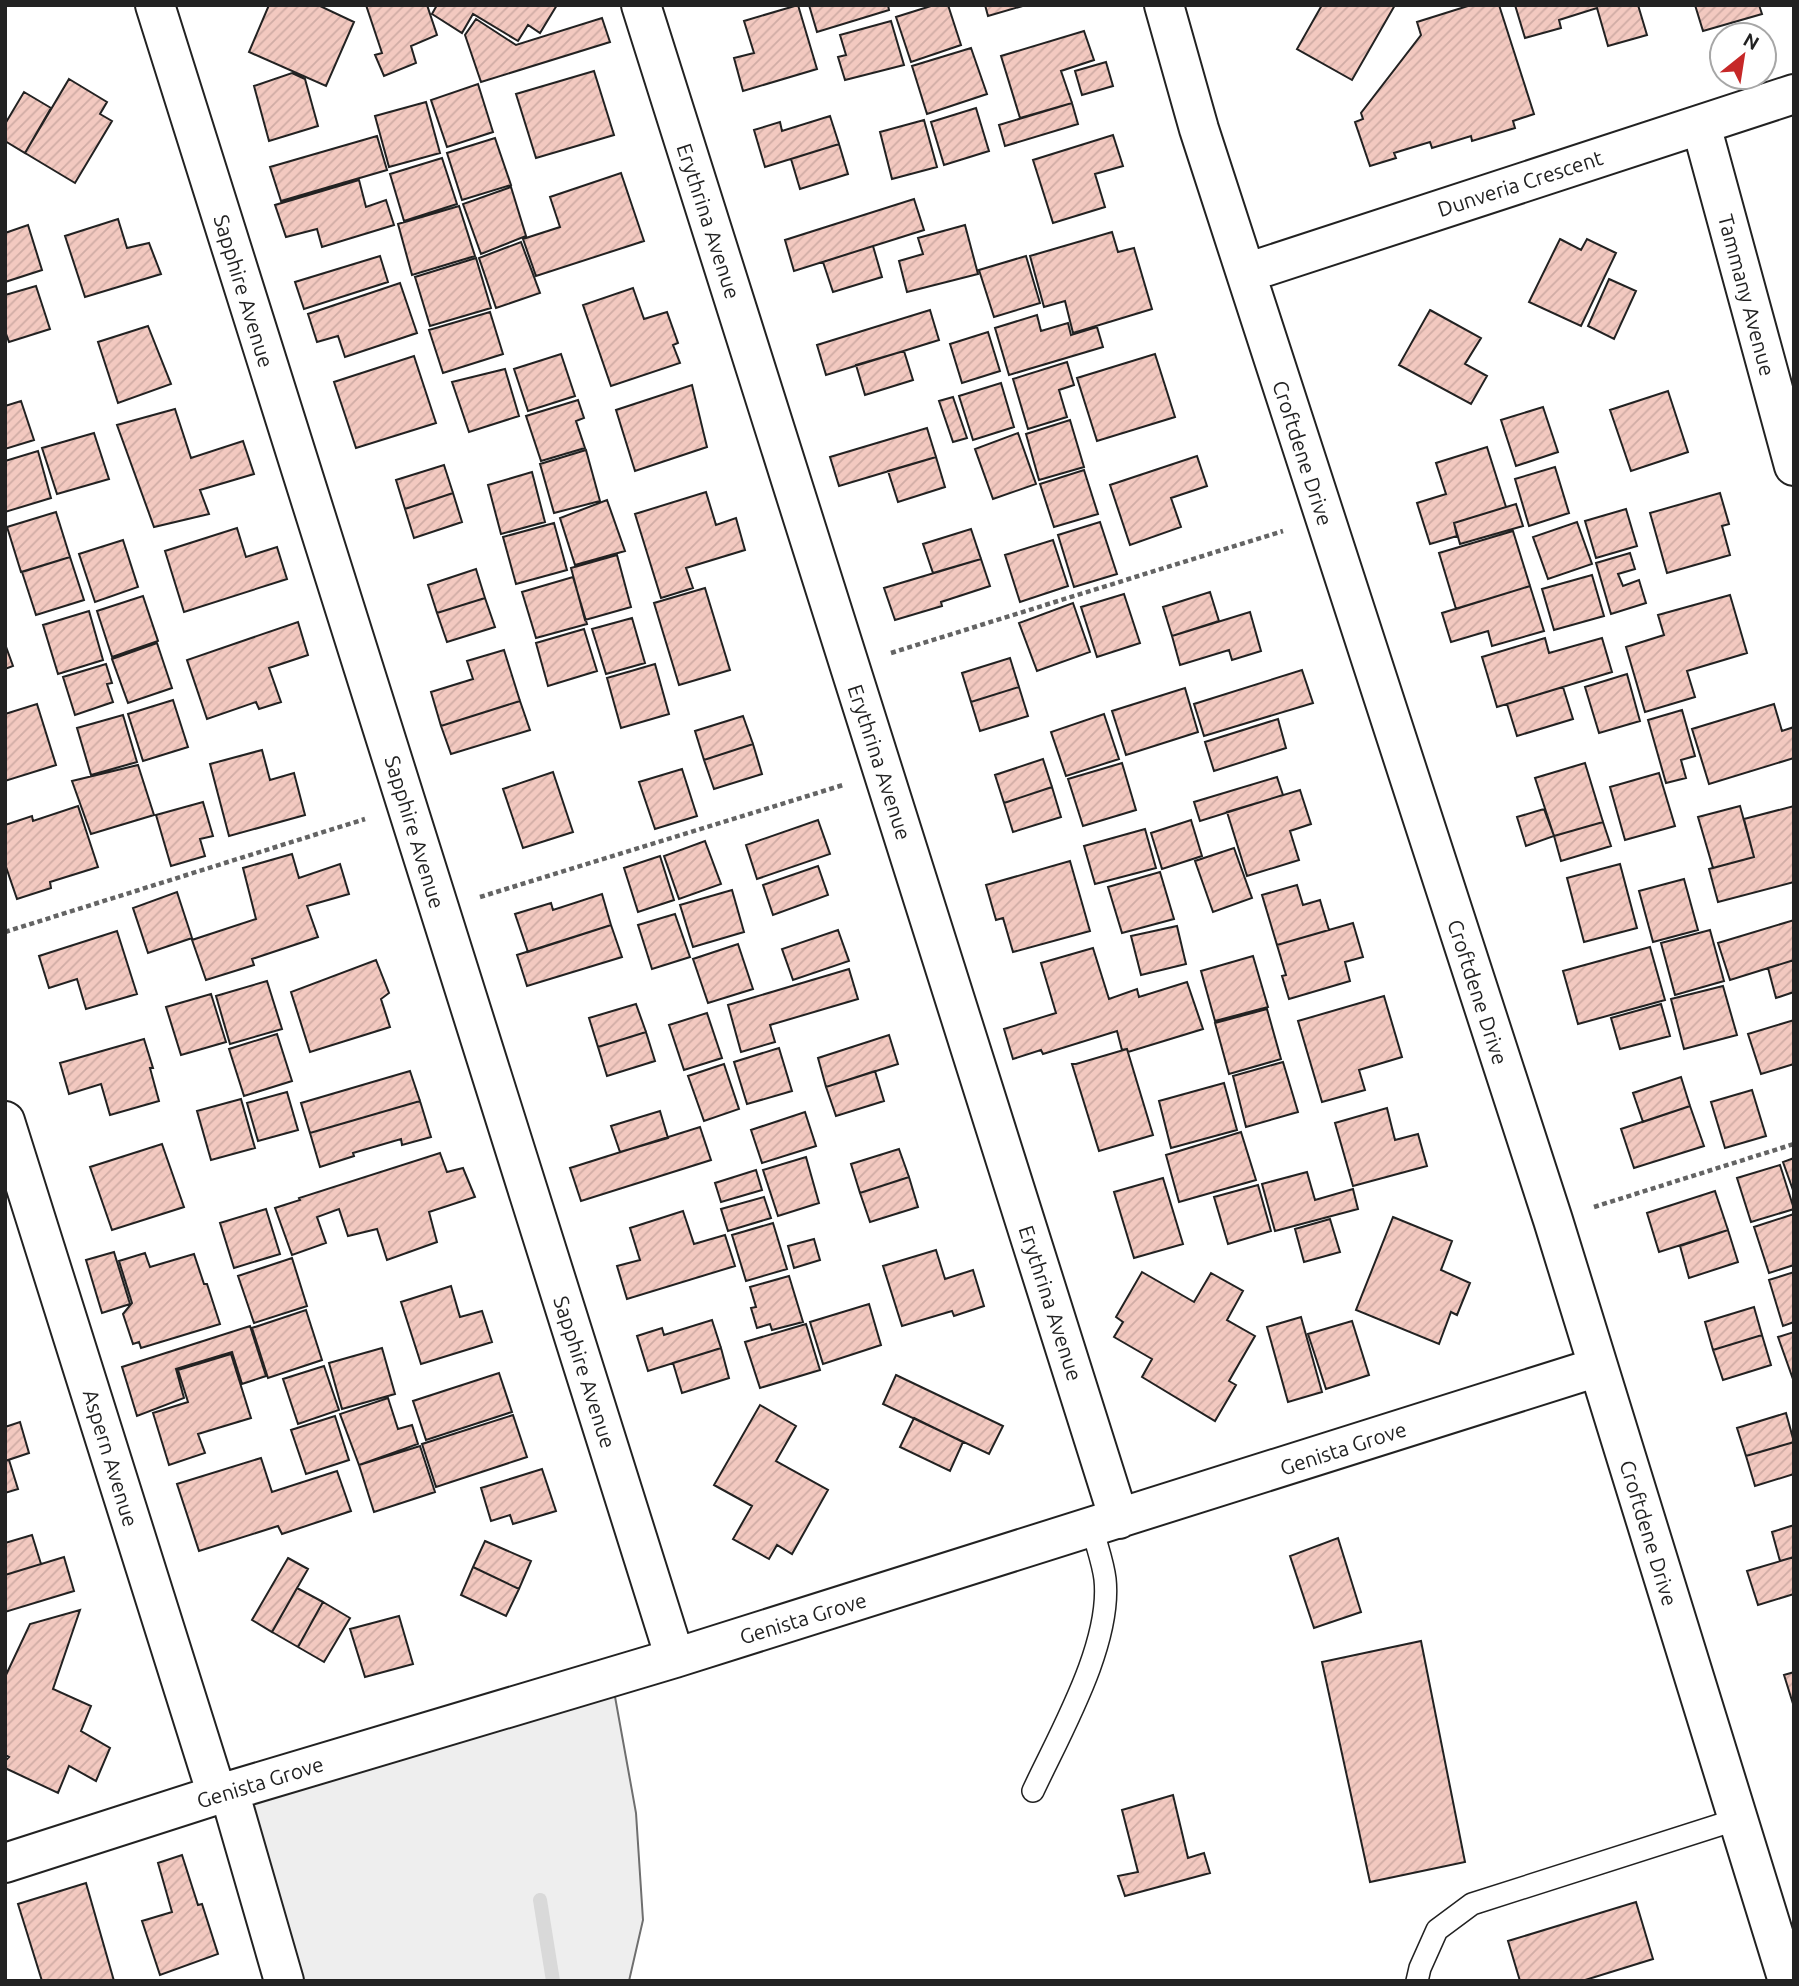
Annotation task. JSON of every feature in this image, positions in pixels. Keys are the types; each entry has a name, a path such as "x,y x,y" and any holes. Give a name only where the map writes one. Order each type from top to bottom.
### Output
{"street":[{"name":"Sapphire Avenue","path":"155,5 675,1658"},
{"name":"Erythrina Avenue","path":"641,5 883,773 1106,1523"},
{"name":"Croftdene Drive","path":"1164,5 1199,129 1553,1220 1788,1981"},
{"name":"Dunveria Crescent","path":"1246,273 1794,94"},
{"name":"Tammany Avenue","path":"1701,125 1794,466"},
{"name":"Aspern Avenue","path":"5,1121 284,1981"},
{"name":"Genista Grove","path":"5,1863 223,1793 675,1658 1598,1367"}],"lane":[{"path":"1033,1791 1090,1665 1104,1622 1106,1523"},
{"path":"1417,1981 1437,1930 1472,1904 1738,1819"}],"path":[{"path":"850,666 1324,518"},
{"path":"439,910 883,773"},
{"path":"5,932 406,806"},
{"path":"1553,1220 1794,1144"}],"shaded area":[{"path":"612,1680 636,1813 643,1920 629,1981 279,1981 228,1792"}],"building":[{"path":"269,5 318,5 354,22 326,86 249,52"},
{"path":"366,5 427,5 437,35 411,46 416,63 384,76 375,55 382,53"},
{"path":"437,5 557,5 540,33 528,25 518,41 473,14 462,33 432,14"},
{"path":"798,5 817,69 743,91 734,58 754,53 744,21"},
{"path":"809,5 888,5 889,10 817,32"},
{"path":"934,5 948,5 961,45 911,62 896,17"},
{"path":"985,5 1026,5 988,16"},
{"path":"1322,5 1395,5 1352,80 1297,49"},
{"path":"1471,5 1499,5 1534,114 1513,121 1515,128 1472,141 1471,136 1432,148 1430,142 1394,153 1396,158 1370,166 1355,122 1363,119 1361,113 1421,35 1417,22"},
{"path":"1515,5 1638,5 1647,35 1608,46 1597,8 1559,20 1561,28 1525,38"},
{"path":"1695,5 1759,5 1762,14 1738,21 1708,21 1708,30 1703,31"},
{"path":"602,18 610,42 481,82 465,35 476,19 516,45"},
{"path":"891,21 904,65 845,80 838,57 846,55 840,35"},
{"path":"1084,31 1094,60 1061,71 1072,103 1020,118 1001,56"},
{"path":"971,48 987,94 927,114 912,66"},
{"path":"1106,62 1113,86 1082,95 1075,71"},
{"path":"594,71 614,135 536,158 516,94"},
{"path":"292,73 305,79 318,126 269,141 254,86"},
{"path":"69,79 107,102 100,114 112,121 75,183 25,153"},
{"path":"478,84 493,132 447,147 431,100"},
{"path":"24,92 51,108 25,153 5,141 5,124"},
{"path":"426,102 440,153 389,167 375,116"},
{"path":"1072,103 1078,124 1005,146 999,125"},
{"path":"976,108 989,151 944,165 931,122"},
{"path":"830,116 839,144 765,167 754,130 780,122 782,131"},
{"path":"924,120 937,167 892,179 880,132"},
{"path":"1113,135 1123,166 1095,174 1105,207 1053,223 1033,160"},
{"path":"377,136 387,170 281,201 270,167"},
{"path":"495,138 511,185 462,200 447,153"},
{"path":"839,144 848,174 800,189 791,159"},
{"path":"442,158 457,204 404,221 390,174"},
{"path":"621,173 644,241 536,276 523,239 560,227 550,197"},
{"path":"359,180 366,207 386,200 394,225 322,247 317,229 286,237 275,205"},
{"path":"511,187 526,236 481,254 463,204"},
{"path":"914,199 924,230 794,271 785,240"},
{"path":"459,206 475,256 412,275 398,224"},
{"path":"118,219 127,248 149,243 161,274 85,297 65,236"},
{"path":"28,225 42,270 5,282 5,233"},
{"path":"965,225 978,274 907,292 899,261 923,254 918,238"},
{"path":"1112,232 1118,252 1134,248 1152,309 1073,333 1065,301 1044,307 1030,256"},
{"path":"1560,239 1581,250 1587,239 1616,253 1581,326 1529,302"},
{"path":"521,242 540,293 496,308 479,258"},
{"path":"873,246 882,277 833,292 823,262"},
{"path":"380,256 388,282 304,309 295,282"},
{"path":"1026,256 1040,303 994,317 979,270"},
{"path":"476,258 491,308 430,326 415,277"},
{"path":"1609,279 1636,291 1614,339 1588,326"},
{"path":"400,283 417,333 345,357 338,336 317,342 308,314"},
{"path":"36,286 50,329 9,342 5,331 5,295"},
{"path":"633,288 644,319 667,312 678,343 673,345 680,363 611,386 583,305"},
{"path":"930,310 939,340 826,375 817,345"},
{"path":"1430,310 1481,338 1465,364 1487,376 1471,404 1399,365"},
{"path":"490,312 503,354 443,373 429,330"},
{"path":"1037,315 1041,331 1068,323 1071,335 1097,327 1103,347 1009,375 995,328"},
{"path":"148,326 171,384 118,403 98,342"},
{"path":"988,332 1000,371 962,383 950,344"},
{"path":"904,351 913,380 865,395 856,365"},
{"path":"561,354 575,396 528,411 514,369"},
{"path":"1155,354 1175,417 1097,441 1077,378"},
{"path":"414,356 436,423 356,448 334,382"},
{"path":"1067,362 1074,385 1059,390 1067,417 1028,429 1013,379"},
{"path":"505,369 519,416 469,432 452,382"},
{"path":"1001,383 1014,427 973,440 959,396"},
{"path":"692,385 707,447 635,471 616,410"},
{"path":"1668,391 1688,452 1631,471 1610,410"},
{"path":"953,397 967,438 953,442 939,401"},
{"path":"578,400 584,418 576,421 585,448 541,461 526,416"},
{"path":"21,401 34,440 5,449 5,406"},
{"path":"1543,407 1558,452 1516,466 1501,420"},
{"path":"175,409 191,458 243,441 254,474 200,490 209,514 154,527 117,425"},
{"path":"1070,420 1084,467 1039,480 1026,434"},
{"path":"927,428 936,457 839,486 830,457"},
{"path":"94,433 109,479 57,494 42,448"},
{"path":"1018,433 1036,484 993,499 975,449"},
{"path":"1487,447 1506,507 1454,523 1457,536 1430,544 1417,503 1446,494 1436,463"},
{"path":"586,450 600,501 554,513 540,464"},
{"path":"38,451 51,498 5,512 5,461"},
{"path":"1197,456 1207,486 1171,498 1181,527 1130,545 1110,485"},
{"path":"936,457 945,487 898,502 888,471"},
{"path":"444,465 453,493 405,509 396,480"},
{"path":"1555,467 1569,513 1529,526 1515,479"},
{"path":"1084,470 1098,514 1054,527 1040,484"},
{"path":"532,472 545,522 501,534 488,485"},
{"path":"706,492 716,525 736,518 745,550 686,568 693,588 661,598 635,514"},
{"path":"453,493 462,522 414,538 405,509"},
{"path":"1720,493 1729,524 1722,526 1730,555 1667,573 1650,513"},
{"path":"607,500 625,551 575,565 560,518"},
{"path":"1516,504 1523,526 1460,544 1454,523"},
{"path":"1626,509 1637,546 1596,558 1585,521"},
{"path":"56,512 70,557 21,572 7,527"},
{"path":"1100,522 1117,574 1074,587 1058,535"},
{"path":"1577,522 1592,564 1548,579 1533,537"},
{"path":"554,523 567,570 516,584 503,537"},
{"path":"237,528 246,557 277,547 287,579 184,612 165,551"},
{"path":"971,529 981,559 933,573 923,544"},
{"path":"1513,531 1530,586 1456,609 1439,553"},
{"path":"123,540 138,587 95,602 79,554"},
{"path":"1053,540 1068,586 1020,602 1005,555"},
{"path":"1630,553 1635,569 1618,574 1623,586 1639,580 1646,603 1611,614 1596,563"},
{"path":"617,555 631,607 585,620 571,568"},
{"path":"70,557 84,600 36,615 22,572"},
{"path":"981,559 990,586 941,602 942,606 895,620 884,588"},
{"path":"476,569 485,598 437,613 428,585"},
{"path":"1592,575 1604,616 1554,630 1542,589"},
{"path":"573,577 587,624 536,638 522,592"},
{"path":"1530,586 1544,631 1492,646 1488,631 1451,642 1442,613"},
{"path":"705,588 730,670 679,685 654,603"},
{"path":"1210,592 1219,621 1172,636 1163,607"},
{"path":"1124,594 1140,643 1097,657 1081,607"},
{"path":"1730,595 1747,653 1687,671 1695,697 1645,712 1626,647 1664,635 1658,615"},
{"path":"143,596 158,641 112,657 97,611"},
{"path":"485,598 495,627 447,642 437,613"},
{"path":"1073,603 1090,652 1037,671 1019,623"},
{"path":"89,611 103,660 58,674 43,625"},
{"path":"1250,612 1261,651 1232,660 1229,650 1180,665 1172,636"},
{"path":"632,618 645,663 606,674 592,629"},
{"path":"298,622 308,655 269,668 281,702 259,709 256,702 207,719 187,660"},
{"path":"584,629 597,671 548,686 536,643"},
{"path":"1545,638 1549,653 1602,638 1612,672 1497,707 1482,657"},
{"path":"157,643 172,688 128,703 112,659"},
{"path":"5,644 13,666 5,669"},
{"path":"504,650 520,701 441,726 431,692 473,679 467,661"},
{"path":"1010,658 1019,687 971,702 962,673"},
{"path":"106,664 112,683 107,684 113,702 75,715 63,677"},
{"path":"655,664 669,714 621,728 607,678"},
{"path":"1302,670 1313,703 1204,736 1194,704"},
{"path":"1627,674 1640,721 1599,733 1585,687"},
{"path":"1019,687 1028,716 980,731 971,702"},
{"path":"1563,687 1573,719 1517,736 1507,704"},
{"path":"1185,688 1198,732 1126,755 1112,711"},
{"path":"173,700 188,747 143,761 128,714"},
{"path":"520,701 530,730 451,754 441,726"},
{"path":"37,704 56,765 5,781 5,714"},
{"path":"1774,704 1782,731 1794,727 1794,758 1709,784 1692,729"},
{"path":"1682,710 1695,756 1681,760 1686,778 1666,783 1648,720"},
{"path":"1104,714 1119,759 1066,776 1051,732"},
{"path":"123,715 137,762 91,775 77,728"},
{"path":"743,716 753,744 704,760 695,731"},
{"path":"1278,719 1286,748 1214,771 1205,742"},
{"path":"753,744 762,774 714,789 704,760"},
{"path":"262,750 270,780 294,773 305,815 229,836 210,764"},
{"path":"1043,759 1052,787 1004,803 995,775"},
{"path":"1122,763 1136,810 1083,826 1068,779"},
{"path":"1585,763 1603,822 1554,836 1535,778"},
{"path":"138,765 154,815 91,834 72,781"},
{"path":"682,769 697,816 655,829 639,782"},
{"path":"553,772 573,832 523,848 503,789"},
{"path":"1659,773 1675,826 1625,840 1610,787"},
{"path":"1277,777 1283,795 1200,821 1194,802"},
{"path":"1052,787 1061,817 1013,832 1004,803"},
{"path":"1300,790 1311,824 1290,831 1299,860 1247,876 1227,812"},
{"path":"203,802 213,836 200,839 205,856 171,866 156,815"},
{"path":"78,806 98,867 50,882 51,888 17,899 5,864 5,825 32,816 33,821"},
{"path":"1740,806 1754,857 1713,868 1698,817"},
{"path":"1794,806 1794,882 1718,902 1709,869 1754,857 1744,819"},
{"path":"1544,809 1554,836 1526,846 1517,817"},
{"path":"818,820 830,854 757,879 746,845"},
{"path":"1191,820 1202,856 1162,869 1151,833"},
{"path":"1603,822 1611,846 1561,861 1554,836"},
{"path":"1145,829 1156,868 1095,884 1084,846"},
{"path":"705,841 721,884 679,899 664,856"},
{"path":"1234,848 1252,898 1213,912 1195,861"},
{"path":"292,854 299,878 340,864 349,894 307,906 318,937 252,959 254,965 206,980 192,940 256,919 243,868"},
{"path":"660,856 674,900 638,912 624,868"},
{"path":"1070,861 1090,931 1013,952 1003,918 996,920 986,885"},
{"path":"1620,864 1637,928 1584,942 1567,878"},
{"path":"818,866 828,895 773,915 763,885"},
{"path":"1160,872 1174,919 1122,933 1108,887"},
{"path":"1684,879 1698,930 1653,942 1639,891"},
{"path":"1297,885 1303,905 1320,900 1329,930 1277,945 1262,895"},
{"path":"732,890 744,932 693,947 680,905"},
{"path":"177,892 192,938 148,953 133,908"},
{"path":"602,894 611,925 528,952 515,914 551,903 553,910"},
{"path":"675,914 690,957 652,969 638,925"},
{"path":"1794,920 1794,960 1730,980 1718,943"},
{"path":"1353,923 1363,957 1345,962 1350,981 1289,999 1282,976 1286,975 1277,945"},
{"path":"611,925 622,957 527,986 517,955"},
{"path":"1177,926 1186,964 1141,975 1131,936"},
{"path":"838,930 849,961 793,980 782,949"},
{"path":"1710,930 1724,981 1675,995 1661,943"},
{"path":"117,931 137,994 86,1009 77,979 49,988 39,956"},
{"path":"738,944 753,989 708,1003 693,959"},
{"path":"1650,947 1665,1000 1578,1024 1563,971"},
{"path":"1093,948 1109,999 1137,989 1139,997 1187,982 1203,1029 1128,1052 1127,1049 1122,1050 1117,1031 1043,1054 1041,1050 1013,1059 1004,1029 1056,1013 1041,963"},
{"path":"1253,956 1268,1007 1215,1021 1201,971"},
{"path":"376,960 389,993 381,999 390,1027 310,1052 291,992"},
{"path":"1794,960 1794,992 1776,998 1768,968"},
{"path":"849,969 858,999 770,1025 775,1042 741,1052 728,1005"},
{"path":"267,981 282,1029 230,1044 216,996"},
{"path":"1723,986 1737,1035 1684,1049 1671,999"},
{"path":"211,994 226,1042 181,1055 166,1007"},
{"path":"1384,996 1402,1057 1359,1070 1365,1090 1322,1102 1298,1021"},
{"path":"636,1004 646,1032 598,1047 589,1018"},
{"path":"1661,1004 1670,1036 1620,1049 1611,1018"},
{"path":"1267,1009 1281,1059 1229,1074 1215,1023"},
{"path":"707,1013 722,1058 684,1070 669,1025"},
{"path":"1794,1020 1794,1064 1761,1074 1748,1034"},
{"path":"646,1032 655,1061 607,1076 598,1047"},
{"path":"277,1034 292,1081 244,1096 229,1049"},
{"path":"889,1035 898,1064 826,1087 818,1058"},
{"path":"144,1039 159,1101 110,1115 101,1084 69,1094 60,1063"},
{"path":"779,1048 792,1091 747,1104 734,1062"},
{"path":"1127,1049 1153,1135 1099,1151 1072,1064"},
{"path":"1283,1062 1298,1112 1246,1127 1233,1076"},
{"path":"724,1064 739,1109 704,1121 688,1076"},
{"path":"410,1071 420,1101 310,1133 301,1103"},
{"path":"875,1071 884,1101 836,1116 826,1087"},
{"path":"1681,1077 1690,1106 1643,1122 1633,1093"},
{"path":"1224,1083 1237,1130 1171,1148 1159,1101"},
{"path":"1752,1090 1766,1136 1725,1148 1711,1102"},
{"path":"287,1092 298,1130 258,1141 247,1103"},
{"path":"241,1099 255,1148 211,1160 197,1111"},
{"path":"420,1101 431,1137 402,1145 401,1139 353,1153 354,1156 320,1167 310,1133"},
{"path":"1690,1106 1704,1146 1634,1168 1621,1129"},
{"path":"1387,1108 1395,1140 1418,1134 1427,1166 1353,1186 1335,1123"},
{"path":"660,1111 668,1138 620,1152 611,1126"},
{"path":"805,1112 816,1146 762,1163 751,1130"},
{"path":"700,1127 711,1160 581,1201 570,1168"},
{"path":"1241,1132 1256,1180 1179,1202 1166,1155"},
{"path":"162,1144 184,1207 112,1230 90,1167"},
{"path":"899,1149 909,1177 860,1193 851,1164"},
{"path":"440,1153 447,1172 463,1168 475,1197 429,1212 437,1242 387,1260 377,1229 348,1236 339,1209 317,1217 326,1243 292,1255 275,1208"},
{"path":"806,1157 819,1203 778,1216 763,1170"},
{"path":"1794,1158 1794,1193 1783,1162"},
{"path":"1780,1165 1794,1209 1751,1222 1737,1178"},
{"path":"756,1170 762,1190 721,1202 715,1183"},
{"path":"1307,1172 1315,1200 1353,1189 1358,1209 1275,1231 1262,1184"},
{"path":"909,1177 918,1207 870,1222 860,1193"},
{"path":"1163,1178 1183,1244 1134,1258 1114,1192"},
{"path":"1258,1185 1271,1231 1228,1244 1214,1197"},
{"path":"1715,1191 1728,1230 1659,1252 1647,1213"},
{"path":"764,1197 771,1218 728,1231 721,1209"},
{"path":"266,1209 280,1254 234,1268 220,1223"},
{"path":"683,1211 694,1244 725,1235 735,1266 627,1299 617,1266 640,1260 630,1228"},
{"path":"1794,1214 1794,1265 1769,1273 1754,1227"},
{"path":"1393,1217 1452,1241 1441,1270 1470,1283 1457,1315 1451,1312 1439,1344 1356,1310"},
{"path":"1330,1219 1340,1252 1304,1262 1295,1229"},
{"path":"773,1223 787,1269 746,1281 732,1235"},
{"path":"1728,1230 1738,1262 1689,1278 1680,1246"},
{"path":"814,1239 820,1260 794,1268 788,1246"},
{"path":"936,1250 945,1279 973,1270 984,1306 954,1316 952,1311 902,1326 883,1266"},
{"path":"114,1252 130,1304 102,1313 86,1260"},
{"path":"145,1253 150,1267 194,1254 220,1324 141,1348 139,1342 133,1344 123,1314 132,1303 119,1261"},
{"path":"292,1258 307,1306 254,1323 238,1276"},
{"path":"1142,1272 1194,1302 1211,1273 1243,1291 1227,1320 1255,1336 1229,1381 1236,1385 1215,1421 1142,1377 1152,1359 1114,1337 1123,1322 1116,1317"},
{"path":"1794,1272 1794,1322 1783,1326 1769,1280"},
{"path":"789,1276 803,1322 772,1330 770,1324 757,1328 751,1308 756,1307 750,1287"},
{"path":"451,1286 460,1317 482,1311 492,1342 421,1364 401,1302"},
{"path":"869,1304 881,1345 823,1364 810,1322"},
{"path":"1754,1307 1762,1335 1713,1350 1705,1322"},
{"path":"306,1310 322,1360 268,1378 252,1328"},
{"path":"1301,1317 1322,1392 1288,1402 1267,1327"},
{"path":"712,1320 721,1348 648,1371 637,1336 662,1328 664,1335"},
{"path":"1352,1321 1369,1375 1326,1389 1308,1334"},
{"path":"806,1324 820,1370 760,1388 745,1342"},
{"path":"250,1326 266,1376 242,1384 232,1352 176,1369 184,1398 137,1416 122,1367"},
{"path":"1794,1332 1794,1382 1778,1337"},
{"path":"1762,1335 1771,1365 1723,1380 1713,1350"},
{"path":"382,1348 395,1394 342,1409 329,1363"},
{"path":"721,1348 729,1378 682,1393 673,1363"},
{"path":"231,1354 251,1418 198,1434 205,1453 169,1465 153,1413 188,1402 178,1370"},
{"path":"324,1366 339,1410 298,1424 283,1379"},
{"path":"499,1373 512,1412 426,1440 413,1401"},
{"path":"896,1375 1003,1426 989,1454 883,1404"},
{"path":"388,1398 398,1429 412,1425 418,1444 359,1465 340,1414"},
{"path":"760,1405 796,1426 776,1461 828,1490 792,1554 777,1545 769,1559 733,1539 752,1506 714,1485"},
{"path":"1786,1413 1794,1442 1746,1456 1737,1428"},
{"path":"513,1415 527,1457 436,1487 422,1444"},
{"path":"335,1416 349,1460 306,1474 291,1430"},
{"path":"914,1418 963,1442 950,1471 900,1447"},
{"path":"20,1422 29,1453 5,1461 5,1427"},
{"path":"1794,1442 1794,1474 1755,1486 1746,1456"},
{"path":"420,1446 435,1492 374,1512 359,1465"},
{"path":"261,1458 272,1492 337,1471 351,1511 282,1534 278,1526 199,1551 177,1484"},
{"path":"9,1460 18,1489 5,1493 5,1461"},
{"path":"542,1469 556,1511 513,1524 510,1515 491,1521 481,1488"},
{"path":"1794,1525 1794,1557 1780,1561 1772,1532"},
{"path":"32,1535 41,1564 5,1575 5,1543"},
{"path":"1338,1538 1361,1612 1314,1628 1290,1556"},
{"path":"485,1541 531,1561 519,1589 473,1567"},
{"path":"64,1557 74,1591 5,1612 5,1575"},
{"path":"1794,1557 1794,1594 1758,1605 1747,1571"},
{"path":"288,1558 308,1569 272,1632 252,1620"},
{"path":"473,1567 519,1589 506,1616 461,1595"},
{"path":"297,1588 323,1602 298,1647 272,1632"},
{"path":"323,1602 350,1618 324,1662 298,1647"},
{"path":"80,1610 53,1689 91,1706 81,1731 110,1748 96,1781 69,1766 58,1793 5,1768 5,1761 9,1757 5,1755 5,1677 30,1624"},
{"path":"399,1616 413,1664 365,1677 350,1629"},
{"path":"1421,1641 1465,1862 1370,1882 1322,1662"},
{"path":"1794,1672 1794,1707 1784,1675"},
{"path":"1173,1795 1188,1858 1204,1853 1210,1873 1125,1896 1118,1876 1138,1872 1122,1810"},
{"path":"182,1855 218,1954 160,1975 142,1921 172,1912 158,1863"},
{"path":"86,1883 114,1981 42,1981 18,1904"},
{"path":"1636,1902 1653,1959 1582,1981 1520,1981 1508,1941"}],"waterway":[{"path":"540,1900 553,1981"}]}
